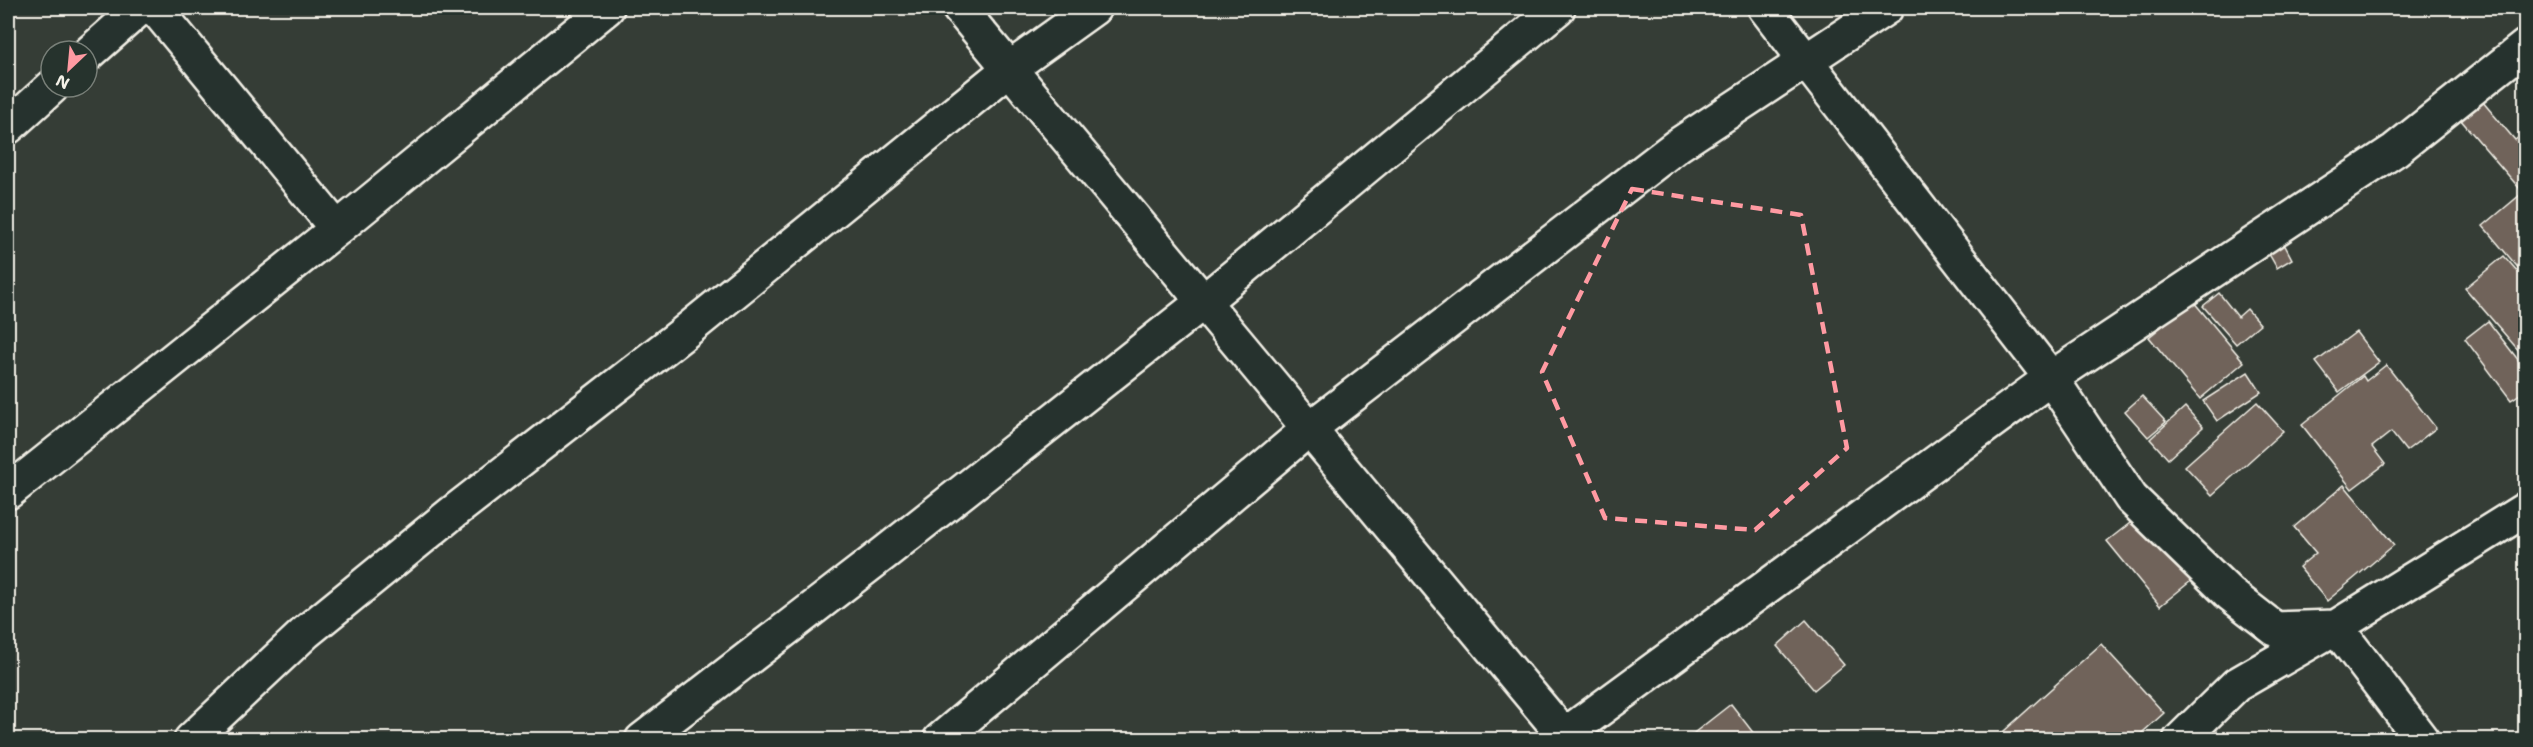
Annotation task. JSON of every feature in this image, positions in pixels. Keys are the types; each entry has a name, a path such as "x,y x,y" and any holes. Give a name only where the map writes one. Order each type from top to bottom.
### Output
{"street":[{"path":"99,44 140,8"},
{"path":"154,8 337,229"},
{"path":"8,492 337,229 607,8"},
{"path":"959,8 1564,738 2052,378 2395,150 2526,46"},
{"path":"191,740 306,632 451,514 680,336 1009,69 1094,8"},
{"path":"642,740 896,545 1203,302 1558,8"},
{"path":"1764,8 2052,378 2131,498 2230,594 2275,629 2336,627"},
{"path":"940,740 1309,429 1678,145 1886,8"},
{"path":"8,127 39,99"},
{"path":"2180,740 2235,685 2336,627 2526,509"},
{"path":"2336,627 2422,740"}],"highlighted area":[{"path":"1632,189 1801,215 1847,448 1755,530 1605,518 1542,372"}],"building":[{"path":"2482,101 2515,140 2526,132 2526,196 2460,119"},
{"path":"2520,195 2526,201 2526,277 2483,226"},
{"path":"2281,238 2292,259 2277,268 2265,247"},
{"path":"2504,256 2526,281 2526,359 2465,288"},
{"path":"2219,293 2238,317 2247,309 2260,324 2236,344 2203,306"},
{"path":"2193,301 2244,362 2200,399 2149,337"},
{"path":"2488,321 2526,370 2526,390 2511,400 2465,339"},
{"path":"2356,332 2379,362 2339,392 2316,362"},
{"path":"2386,365 2436,428 2406,451 2391,432 2372,447 2385,464 2352,489 2302,425 2363,376 2366,381"},
{"path":"2248,372 2261,392 2217,421 2203,401"},
{"path":"2142,396 2166,422 2148,437 2125,411"},
{"path":"2257,402 2283,431 2212,495 2185,466"},
{"path":"2185,407 2203,427 2168,459 2150,439"},
{"path":"2344,485 2394,545 2327,601 2299,567 2316,553 2294,527"},
{"path":"2139,516 2191,581 2160,606 2107,541"},
{"path":"1806,620 1844,665 1814,690 1777,646"},
{"path":"2101,644 2164,713 2134,740 1994,740"},
{"path":"1731,704 1755,735 1748,740 1685,740"}]}
